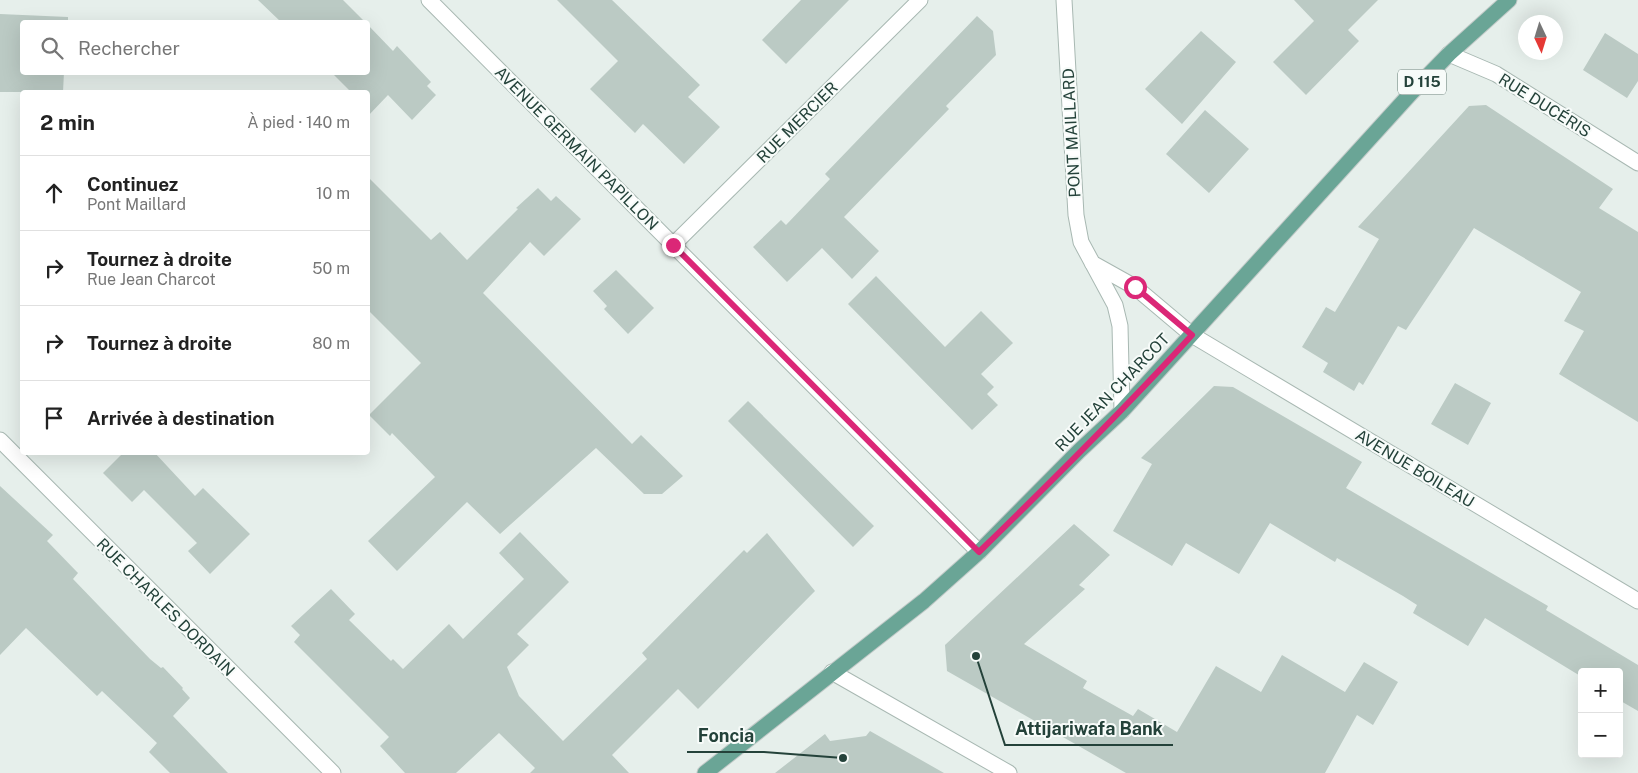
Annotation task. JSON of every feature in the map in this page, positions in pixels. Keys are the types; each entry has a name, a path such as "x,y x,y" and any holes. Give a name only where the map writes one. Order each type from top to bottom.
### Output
{"main road":[{"name":"RUE JEAN CHARCOT","path":"705,773 924,601 979,552 1079,451 1122,411 1449,54 1509,0"}],"street":[{"name":"AVENUE GERMAIN PAPILLON","path":"429,0 979,552"},
{"name":"RUE MERCIER","path":"673,245 920,0"},
{"name":"PONT MAILLARD","path":"1064,0 1076,214 1080,242 1115,305 1120,326 1122,411"},
{"name":"RUE DUCÉRIS","path":"1449,54 1496,74 1638,164"},
{"path":"1092,263 1135,287 1192,335"},
{"name":"AVENUE BOILEAU","path":"1192,335 1638,601"},
{"name":"RUE CHARLES DORDAIN","path":"0,440 333,773"},
{"path":"832,672 1009,773"}],"building":[{"path":"258,0 343,0 363,20 279,20"},
{"path":"557,0 612,0 700,85 688,97 720,127 684,164 643,124 635,133 590,89 618,61"},
{"path":"801,0 849,0 786,64 762,40"},
{"path":"1294,0 1378,0 1348,30 1359,41 1306,95 1273,62 1314,21"},
{"path":"0,14 68,17 68,20 20,20 20,75 64,75 63,90 0,92"},
{"path":"977,16 993,31 996,55 946,106 949,109 844,217 879,251 852,279 822,248 787,282 753,247 781,220 786,225 830,179 825,174"},
{"path":"370,27 393,51 397,46 431,82 427,86 436,95 412,120 388,95 370,114 370,90 349,90 334,75 370,75"},
{"path":"1201,31 1236,62 1182,124 1145,89"},
{"path":"1605,33 1638,54 1638,81 1627,98 1583,70"},
{"path":"1486,105 1613,189 1599,208 1638,232 1638,422 1559,374 1584,331 1564,321 1581,292 1474,228 1406,330 1398,326 1363,385 1359,382 1354,391 1323,372 1328,363 1302,347 1326,307 1335,312 1379,239 1358,227 1469,106"},
{"path":"1205,110 1249,149 1209,193 1166,154"},
{"path":"370,179 431,240 440,232 467,260 518,209 516,208 538,188 551,201 556,196 581,219 544,256 530,242 483,293 632,444 641,435 683,476 662,494 644,494 596,448 500,534 467,502 397,571 368,541 435,477 392,433 390,436 370,414 421,363 370,312"},
{"path":"616,270 654,308 628,334 604,309 607,306 593,291"},
{"path":"876,276 945,347 981,311 1013,343 981,374 994,387 987,394 998,405 972,430 848,304"},
{"path":"1455,383 1491,403 1468,445 1431,424"},
{"path":"1214,386 1233,387 1362,462 1346,488 1548,606 1546,610 1638,665 1638,711 1623,702 1623,668 1578,668 1578,675 1485,618 1468,646 1413,613 1417,605 1403,596 1337,558 1335,562 1270,523 1239,574 1186,543 1172,566 1113,531 1152,464 1141,458"},
{"path":"748,401 874,526 853,547 728,421"},
{"path":"121,455 157,455 195,496 203,488 250,534 210,574 188,551 197,543 144,490 132,502 103,473"},
{"path":"0,486 53,535 47,541 78,573 73,579 150,659 161,668 163,667 183,688 190,698 173,716 228,773 170,773 149,752 157,743 102,691 97,696 26,628 0,655"},
{"path":"1074,524 1110,555 1079,585 1085,589 1024,644 1087,681 1083,688 1133,716 1138,709 1177,732 1216,666 1261,692 1282,655 1345,692 1364,662 1398,682 1373,725 1357,715 1325,773 1126,773 947,671 945,645"},
{"path":"520,532 569,582 517,634 529,645 507,667 519,696 563,741 647,659 642,653 744,550 747,553 767,533 815,591 698,709 678,689 612,755 629,773 530,773 535,768 499,733 456,773 405,773 380,746 389,737 294,642 300,635 291,626 331,589 355,614 349,620 391,661 393,659 403,669 449,624 463,639 524,579 499,553"},
{"path":"870,731 944,773 775,773 825,734 830,741 866,736"}],"place":[{"name":"Attijariwafa Bank","path":"976,656"},
{"name":"Foncia","path":"843,758"}],"route":[{"path":"673,245 979,552 1079,451 1122,411 1192,335 1135,287"}]}
